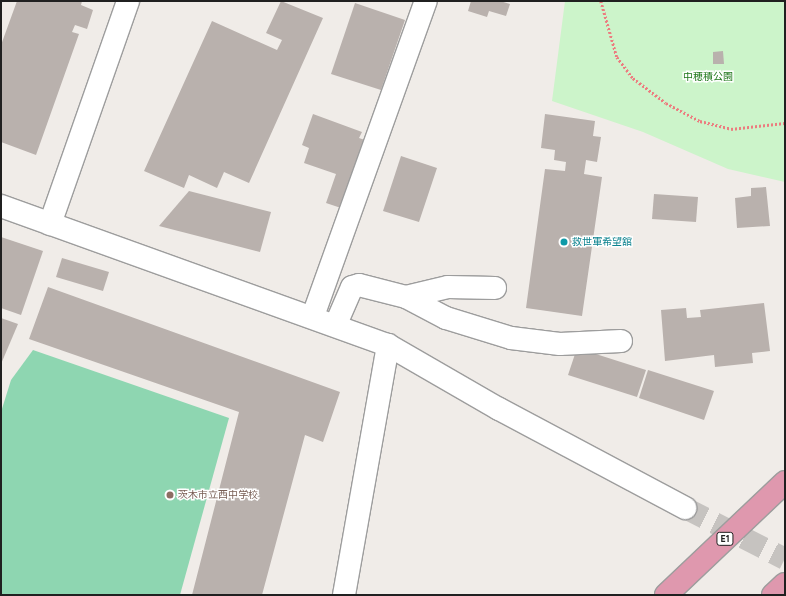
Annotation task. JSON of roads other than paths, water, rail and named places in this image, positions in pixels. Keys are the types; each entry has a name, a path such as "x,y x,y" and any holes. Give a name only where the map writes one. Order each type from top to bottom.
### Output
{"highway":[{"name":"E1","path":"666,595 785,482"},
{"path":"773,595 785,584"}],"street":[{"path":"50,224 128,1"},
{"path":"313,316 426,1"},
{"path":"1,206 336,324 388,345 499,409 685,508"},
{"path":"336,324 352,287 359,285 406,297 446,318 511,338 560,344 621,341"},
{"path":"406,297 448,287 495,288"},
{"path":"344,595 388,345"}],"tunnel":[{"path":"685,508 785,559"}],"place":[{"name":"救世軍希望舘","path":"564,242"},
{"name":"茨木市立西中学校","path":"170,495"}],"park label":[{"name":"中穂積公園","path":"708,77"}]}
